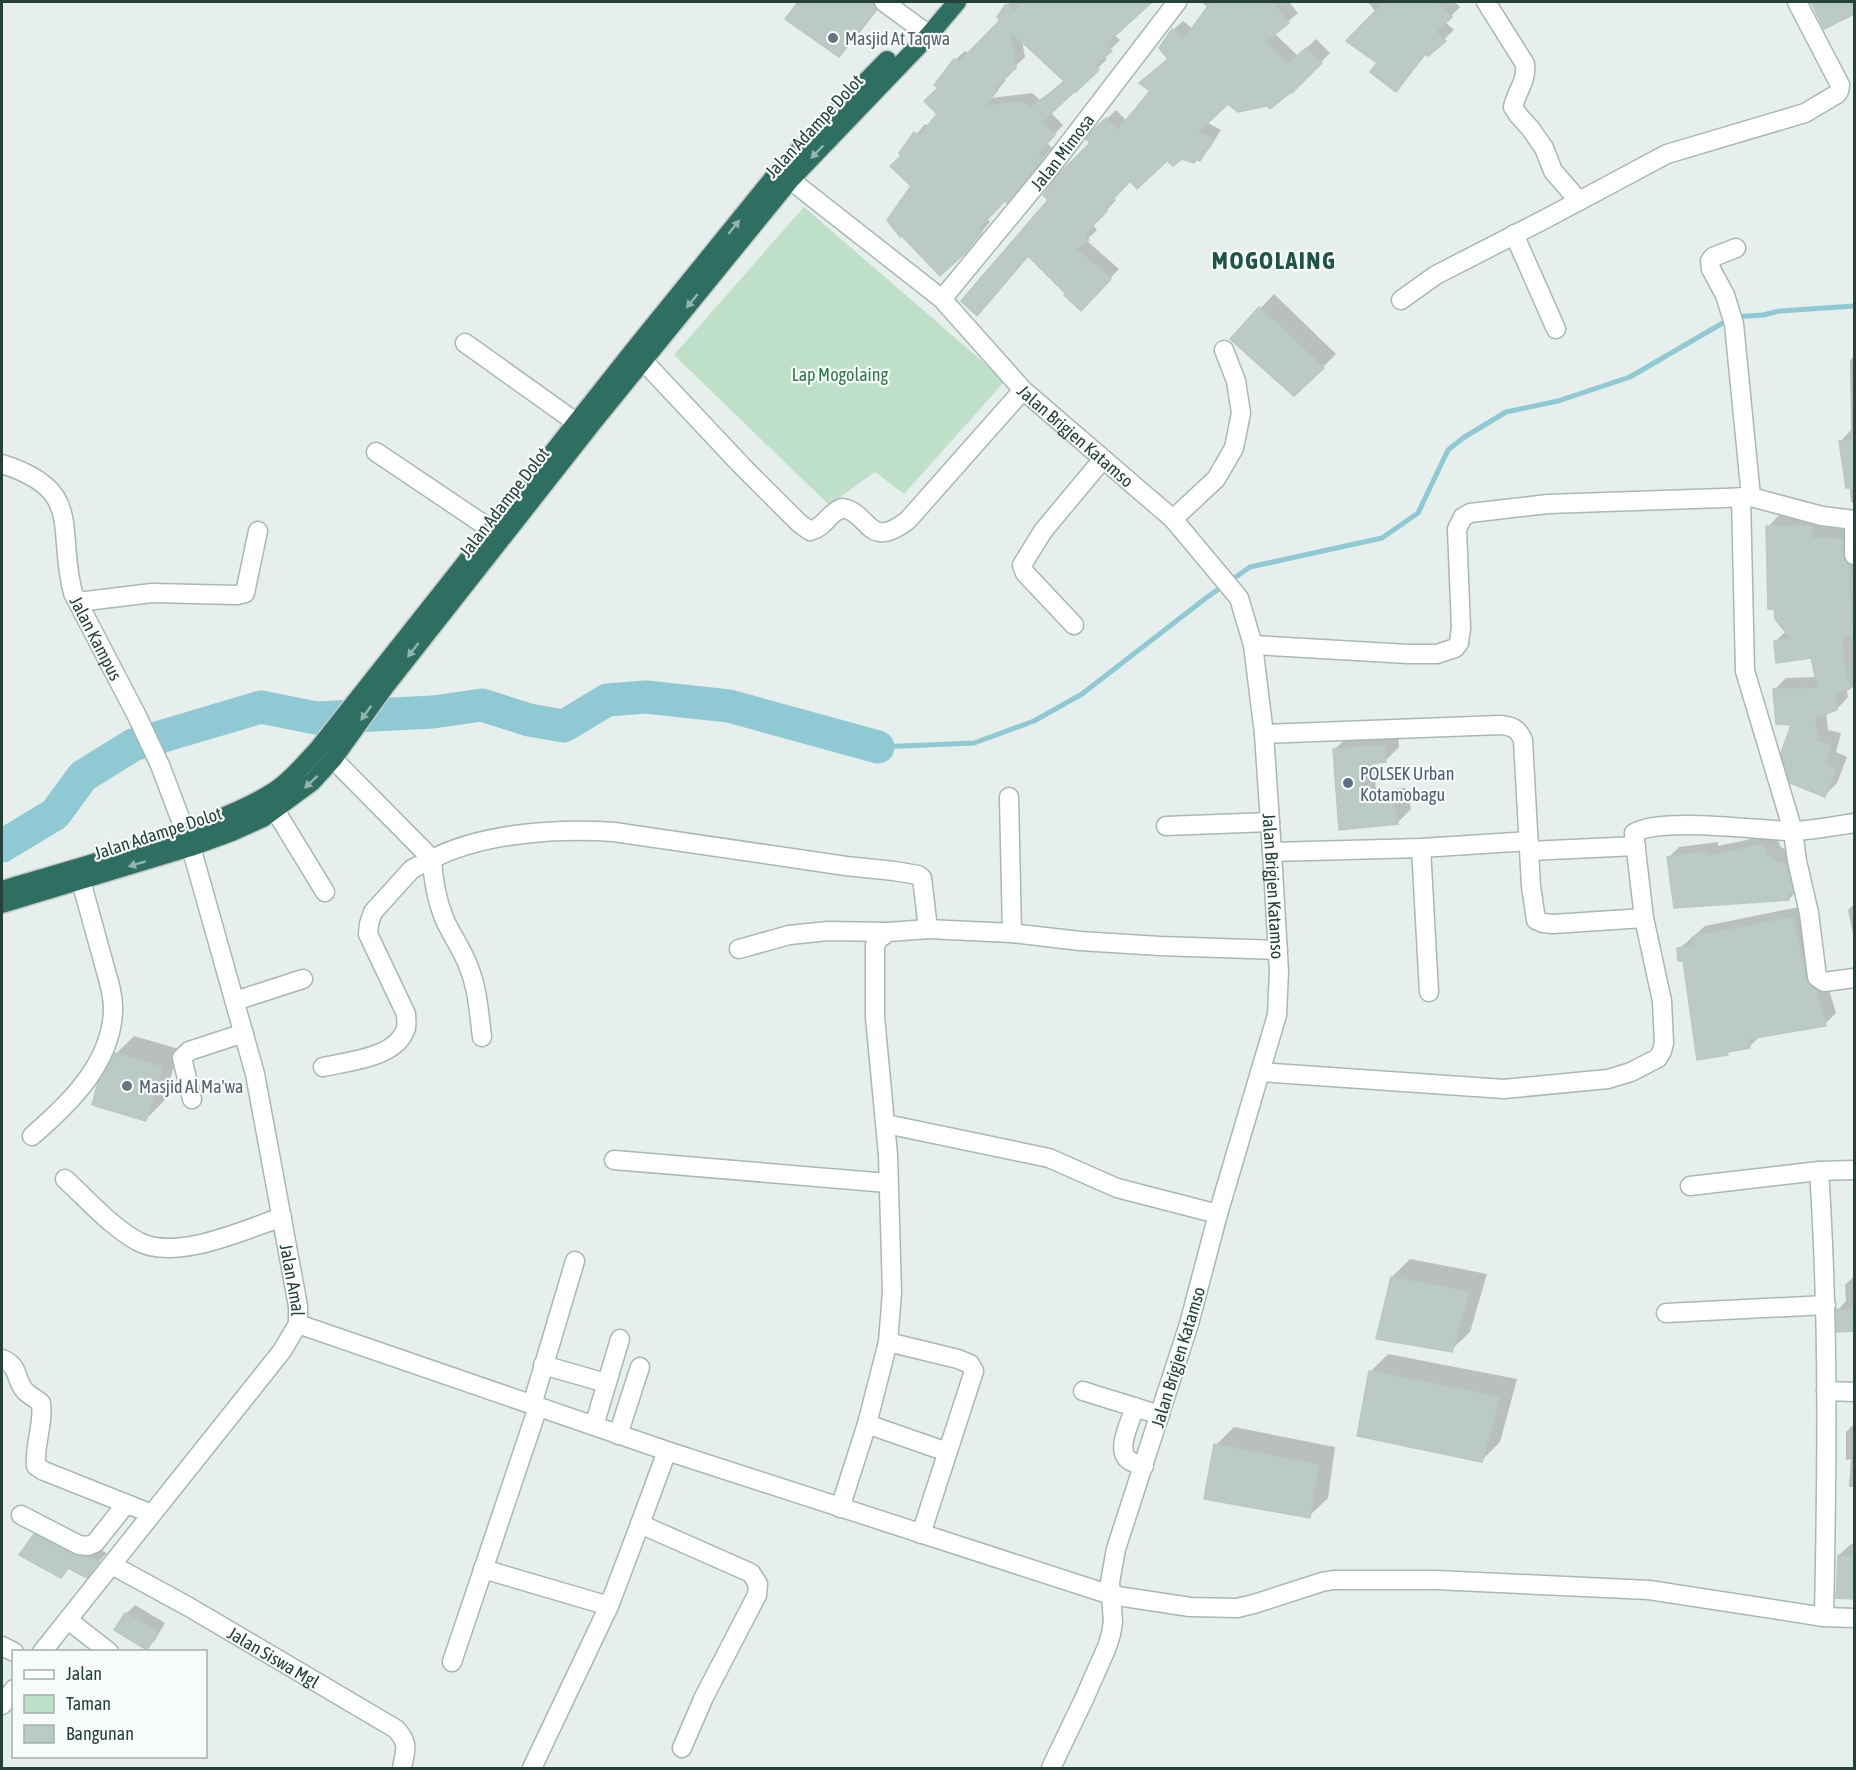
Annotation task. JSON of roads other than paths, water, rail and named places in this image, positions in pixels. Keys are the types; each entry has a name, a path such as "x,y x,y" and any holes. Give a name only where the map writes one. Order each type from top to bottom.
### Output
{"highway":[{"name":"Jalan Adampe Dolot","path":"924,31 941,2"},
{"name":"Jalan Adampe Dolot","path":"2,904 81,880 189,840 277,789 318,749 342,732 492,530 577,423 638,357 784,176 924,31 957,2"},
{"name":"Jalan Adampe Dolot","path":"377,686 594,421 638,357"},
{"name":"Jalan Adampe Dolot","path":"2,890 189,840 232,832 263,818 312,782 333,759 342,732"}],"street":[{"path":"884,2 924,31"},
{"name":"Jalan Mimosa","path":"942,299 1050,168 1178,2"},
{"path":"1486,2 1525,64 1526,74 1523,84 1518,89 1513,107 1544,148 1553,171 1579,201"},
{"path":"1401,300 1436,275 1667,154 1805,113 1837,94 1840,85 1797,2"},
{"name":"Jalan Brigjen Katamso","path":"784,176 942,299 1023,390 1173,519 1239,598 1253,645 1264,734 1280,972 1277,1015 1239,1140 1189,1324 1116,1549 1110,1582 1113,1622 1111,1634 1084,1699 1051,1768"},
{"path":"1515,234 1556,329"},
{"path":"1736,248 1713,257 1710,261 1710,269 1729,306 1734,324 1746,497 1745,671 1794,831 1797,861 1809,913 1817,976 1824,982 1854,978"},
{"path":"465,343 577,423"},
{"path":"1173,519 1216,479 1234,448 1240,413 1236,381 1224,350"},
{"path":"638,357 742,466 810,531 820,528 834,512 842,508 850,510 872,530 879,532 895,530 908,520 1023,390"},
{"path":"376,452 492,530"},
{"path":"1074,625 1025,573 1022,566 1043,531 1103,459"},
{"name":"Jalan Kampus","path":"2,464 41,481 51,490 58,502 63,514 68,574 73,594 137,716 160,765 189,840"},
{"path":"1253,645 1408,654 1437,654 1455,648 1459,643 1461,628 1457,529 1463,517 1470,513 1548,504 1746,497 1822,516 1854,520 1854,555"},
{"path":"78,602 152,593 237,595 245,593 258,531"},
{"path":"1264,734 1477,725 1512,726 1520,732 1523,740 1536,920 1572,923 1644,918"},
{"path":"333,759 432,858 432,880 437,898 444,918 469,967 476,989 482,1037"},
{"path":"1009,797 1012,933"},
{"path":"275,810 325,892"},
{"path":"1166,826 1270,822"},
{"path":"1260,1072 1504,1089 1608,1079 1631,1072 1658,1058 1664,1043 1662,1001 1644,918 1635,833 1673,825 1794,831 1854,823"},
{"path":"323,1066 368,1058 386,1051 400,1040 406,1027 406,1014 368,934 369,924 373,912 412,869 432,858 464,846 515,835 585,830 614,832 918,875 922,878 928,929"},
{"name":"Jalan Amal","path":"44,1650 282,1351 298,1324 298,1306 256,1082 189,840"},
{"path":"1272,852 1636,846"},
{"path":"1421,848 1429,992"},
{"path":"32,1136 74,1097 90,1076 111,1032 113,1009 108,978 81,880"},
{"path":"739,949 789,935 852,930 888,932 928,929 1012,933 1080,941 1160,946 1278,950"},
{"path":"840,1508 867,1424 888,1342 892,1275 886,1124 875,1017 874,980 875,945 888,932"},
{"path":"234,1001 303,979"},
{"path":"192,1100 182,1058 189,1051 244,1034"},
{"path":"886,1124 1049,1158 1117,1188 1218,1214"},
{"path":"614,1160 888,1183"},
{"path":"1690,1186 1819,1171 1854,1170"},
{"path":"1819,1171 1826,1305 1827,1468 1824,1617"},
{"path":"65,1179 120,1230 141,1243 162,1248 187,1246 223,1237 282,1216"},
{"path":"452,1662 535,1406 543,1365 575,1261"},
{"path":"1666,1313 1826,1305"},
{"path":"298,1324 618,1435 1111,1595 1219,1609 1254,1604 1333,1580 1437,1580 1649,1590 1824,1617 1854,1618"},
{"path":"594,1426 620,1338"},
{"path":"888,1342 958,1359 970,1364 974,1371 921,1534"},
{"path":"2,1359 16,1369 25,1391 41,1403 43,1414 35,1456 36,1466 152,1514"},
{"path":"543,1365 606,1383"},
{"path":"618,1435 640,1367"},
{"path":"1826,1390 1854,1392"},
{"path":"1083,1391 1160,1415"},
{"path":"1136,1407 1122,1448 1129,1461 1144,1466"},
{"path":"867,1424 947,1452"},
{"path":"532,1768 609,1606 667,1451"},
{"path":"21,1515 79,1545 88,1546 96,1543 126,1504"},
{"path":"640,1524 752,1573 758,1584 758,1595 704,1696 682,1748"},
{"name":"Jalan Siswa Mgl","path":"112,1565 189,1607 396,1729 406,1743 402,1768"},
{"path":"483,1569 609,1606"},
{"path":"68,1620 106,1650"},
{"path":"2,1705 12,1692"}],"waterway":[{"path":"878,747 974,743 1034,721 1082,694 1206,598 1250,567 1382,538 1418,513 1448,450 1463,438 1506,412 1558,401 1630,377 1733,317 1854,306"},
{"path":"2,846 55,814 83,776 133,745 261,707 316,718 433,712 482,705 529,720 564,726 607,700 646,697 729,706 878,747"}],"place":[{"name":"Masjid At Taqwa","path":"833,38"},
{"name":"POLSEK Urban Kotamobagu","path":"1348,783"},
{"name":"Masjid Al Ma'wa","path":"127,1086"}],"district":[{"name":"MOGOLAING","path":"1274,260"}],"park label":[{"name":"Lap Mogolaing","path":"840,374"}]}
